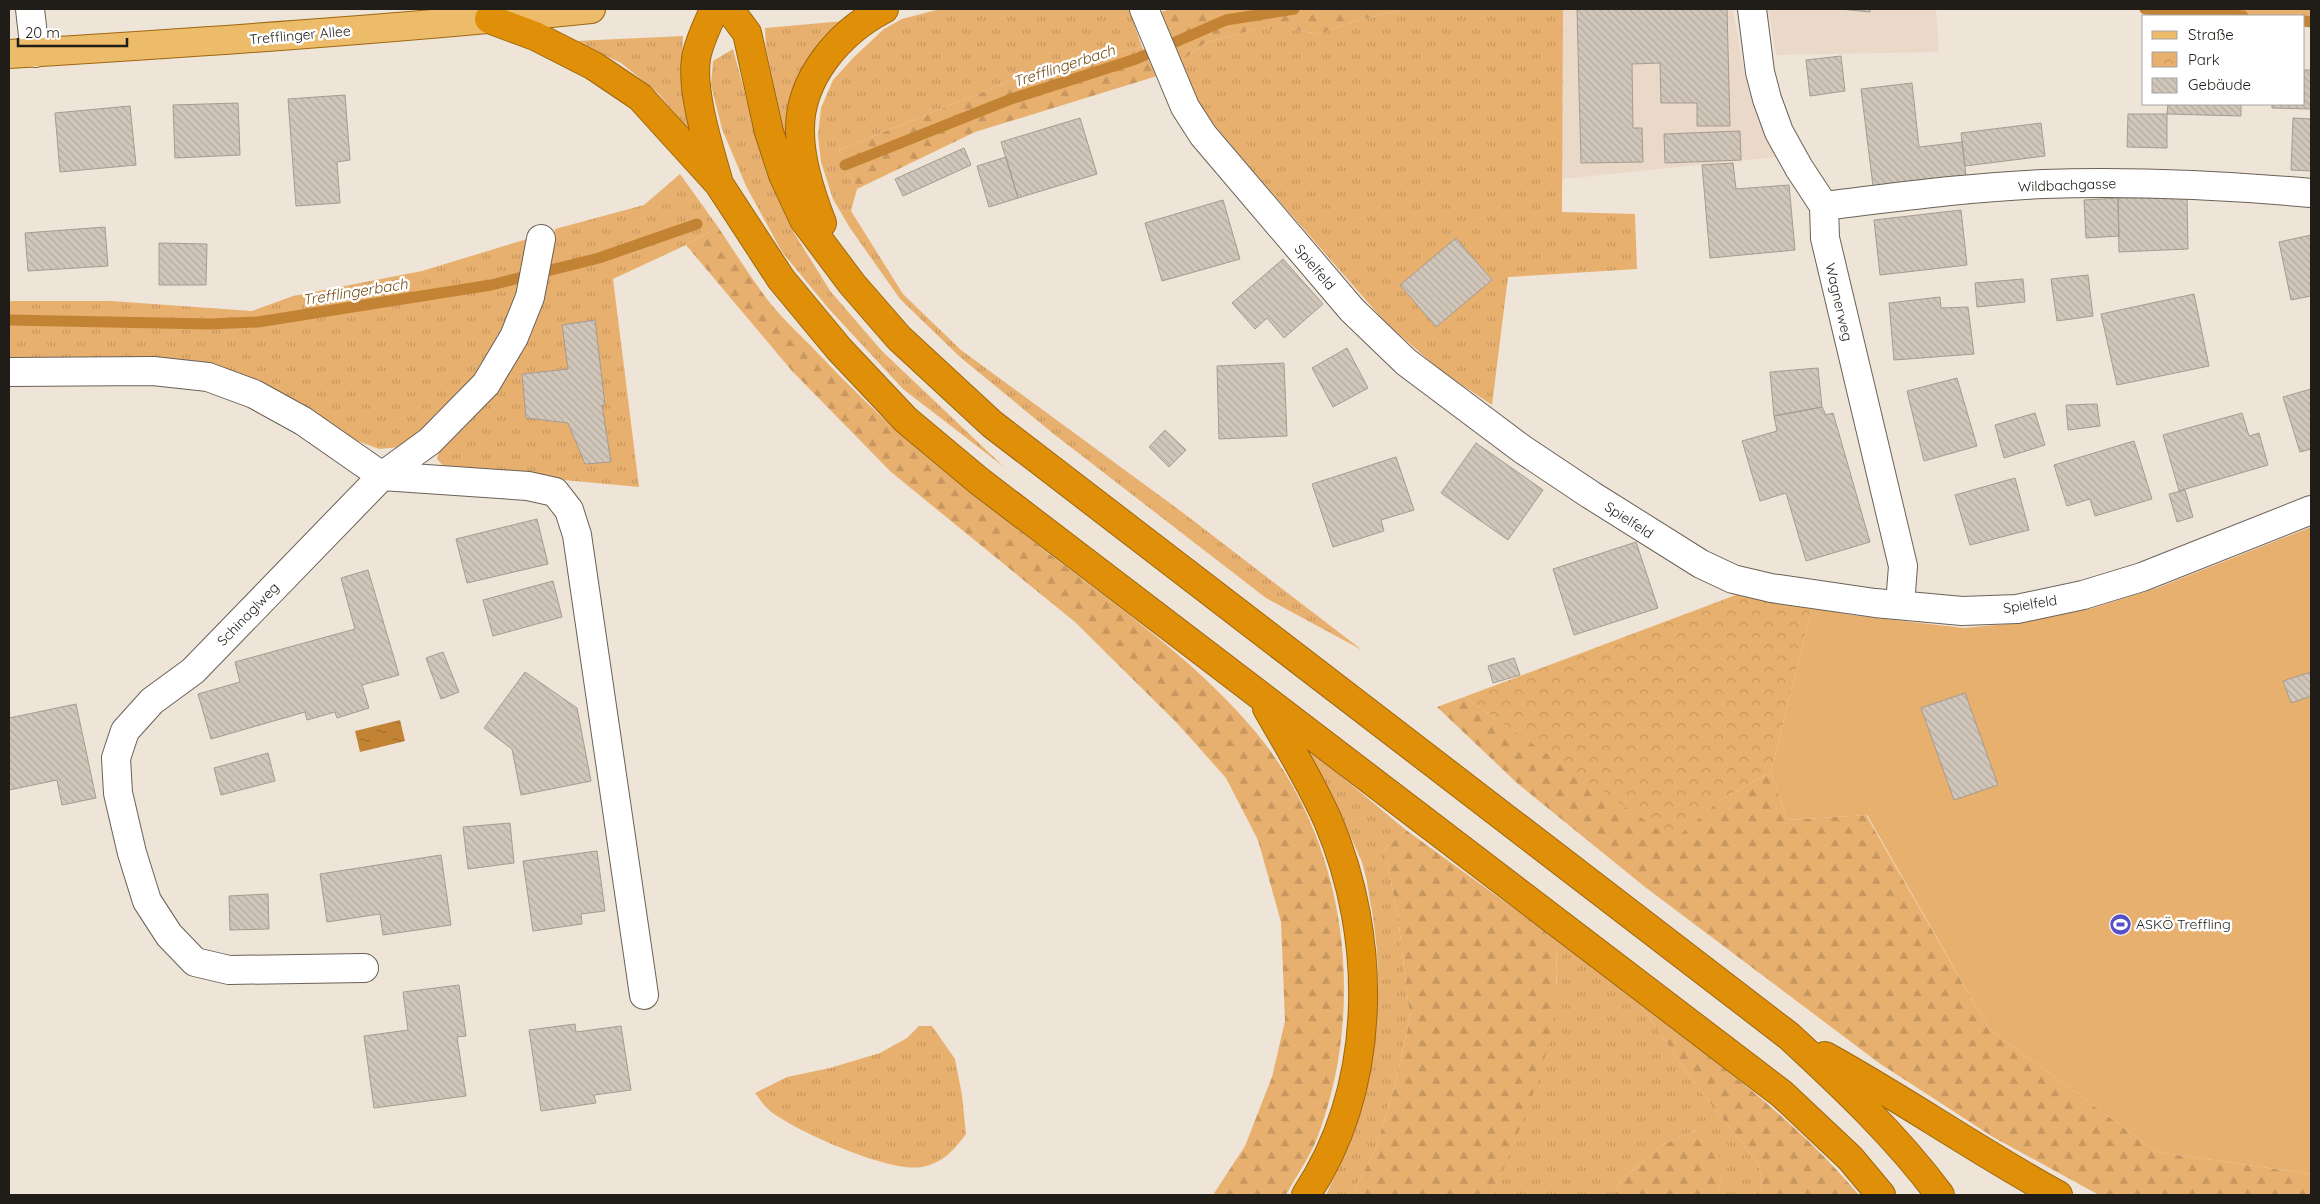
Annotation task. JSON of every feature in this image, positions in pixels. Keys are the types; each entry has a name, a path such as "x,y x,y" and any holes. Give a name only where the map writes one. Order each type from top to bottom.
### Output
{"highway":[{"path":"714,9 696,59 698,93 703,122 719,184"},
{"path":"729,9 747,33 769,132 783,175 804,220 852,284 899,338 992,424 1789,1036 1849,1092 1908,1154 1940,1195"},
{"path":"838,264 813,201 804,163 800,131 804,102 813,76 833,49 863,20 884,9"},
{"path":"489,20 535,36 594,66 640,98 719,184 781,279 839,349 906,420 979,481 1262,699 1782,1094 1850,1158 1881,1195"},
{"path":"1262,699 1328,821 1346,871 1360,931 1363,991 1359,1056 1343,1119 1318,1177 1306,1195"},
{"path":"1789,1036 1864,1077 1975,1148 2058,1195"}],"main road":[{"name":"Trefflinger Allee","path":"22,54 246,40 489,20 591,9"}],"street":[{"path":"22,54 30,9"},
{"path":"1752,9 1760,72 1779,132 1799,168 1824,206"},
{"name":"Spielfeld","path":"1144,11 1185,106 1203,135 1352,310 1406,362 1522,448 1660,539 1701,564 1734,579 1771,588 1826,597 1900,605 1962,611 2017,609 2083,595 2142,577 2311,510"},
{"name":"Wildbachgasse","path":"1824,206 1943,192 2041,184 2186,184 2311,192"},
{"name":"Wagnerweg","path":"1824,206 1824,238 1903,566 1900,605"},
{"name":"Schinaglweg","path":"364,968 229,970 195,962 169,935 147,900 132,853 118,793 116,758 125,731 152,701 193,671 382,476 430,441 486,384 514,337 530,298 541,239"},
{"path":"9,372 153,371 208,377 254,394 303,421 382,476 528,486 555,492 569,510 577,535 644,995"}],"shaded area":[{"path":"1563,9 1733,9 1744,72 1756,116 1777,157 1562,179"},
{"path":"1768,9 1936,9 1939,52 1776,55"}],"green space":[{"path":"940,9 1129,9 1142,47 1032,72 839,150 857,189 851,211 903,294 961,350 1182,512 1362,650 1266,598 1055,435 960,357 900,299 850,228 833,199 821,162 818,136 821,108 833,80 884,29 902,19"},
{"path":"1170,9 1405,9 1356,21 1319,34 1290,29 1256,29 1205,43 1178,64 1158,13"},
{"path":"1405,9 1563,9 1562,212 1635,214 1637,269 1508,277 1492,405 1441,371 1385,322 1202,110 1178,64 1205,43 1256,29 1290,29 1319,34 1356,21"},
{"path":"2178,9 2311,9 2311,27 2305,26 2305,15 2226,15"},
{"path":"844,21 818,48 802,73 792,100 785,137 766,47 765,28"},
{"path":"683,36 682,61 691,133 658,93 621,63 576,41"},
{"path":"1142,47 1157,76 975,132 857,189 839,150 1032,72"},
{"path":"733,49 766,172 794,233 831,292 882,351 1004,467 903,389 829,309 782,252 746,186 722,129 711,85 713,61"},
{"path":"680,174 718,227 686,245 613,279 639,487 446,469 437,459 439,448 524,343 537,319 543,301 555,229 644,205"},
{"path":"718,227 772,305 866,402 945,472 1150,632 1194,669 1215,688 1254,730 1286,774 1311,823 1329,874 1340,927 1344,982 1341,1036 1332,1089 1316,1141 1286,1195 1213,1195 1245,1146 1272,1077 1285,1021 1281,922 1258,840 1226,778 1177,723 1075,622 891,472 792,371 686,245"},
{"path":"527,239 516,310 485,367 431,427 402,447 379,449 358,441 271,389 9,360 9,301 111,301 252,311 293,296 422,271"},
{"name":"ASKÖ Treffling","path":"2311,527 2311,1174 2157,1152 1989,1029 1867,815 1787,820 1771,772 1812,607 1851,615 1964,628 2018,623 2093,608 2157,588"},
{"path":"1744,592 1812,607 1771,772 1719,801 1674,840 1464,697"},
{"path":"1464,697 1674,839 1719,801 1771,772 1787,820 1866,815 1989,1029 2157,1152 2311,1174 2311,1195 2099,1195 1993,1137 1879,1063 1645,887 1517,783 1437,707"},
{"path":"1302,744 1406,830 1385,849 1399,925 1410,1019 1393,1092 1375,1150 1352,1195 1326,1195 1354,1126 1372,1057 1377,1021 1377,949 1367,880 1362,863 1323,780"},
{"path":"1406,830 1556,939 1556,998 1546,1055 1493,1195 1352,1195 1375,1150 1393,1092 1410,1019 1399,925 1385,849"},
{"path":"1556,939 1638,1001 1691,1079 1757,1162 1762,1180 1760,1195 1717,1195 1722,1176 1699,1129 1664,1144 1621,1180 1615,1195 1493,1195 1530,1099 1557,982"},
{"path":"1638,1001 1782,1116 1809,1141 1859,1195 1760,1195 1762,1180 1757,1162 1691,1079"},
{"path":"919,1026 932,1026 955,1059 962,1095 966,1134 952,1151 935,1163 921,1167 907,1167 888,1164 843,1149 781,1119 767,1108 755,1093 787,1077 830,1068 880,1053 907,1038"},
{"path":"1699,1129 1718,1145 1722,1176 1717,1195 1615,1195 1621,1180 1664,1144"}],"water":[{"path":"400,720 405,741 360,752 355,731"}],"building":[{"path":"1577,9 1727,9 1730,126 1697,126 1697,103 1661,103 1660,63 1632,64 1633,128 1642,128 1643,162 1581,163"},
{"path":"1840,9 1870,9 1870,12"},
{"path":"1841,56 1845,91 1810,96 1806,60"},
{"path":"2305,70 2311,70 2311,109 2272,108 2272,105 2305,105"},
{"path":"1912,83 1919,147 1962,142 1966,175 1873,186 1861,89"},
{"path":"345,95 350,160 337,162 340,203 296,206 288,99"},
{"path":"238,103 240,155 175,158 173,105"},
{"path":"2168,105 2241,105 2241,116 2167,114"},
{"path":"130,106 136,165 60,172 55,113"},
{"path":"2128,114 2167,114 2167,148 2127,147"},
{"path":"1080,118 1097,174 1018,198 1001,142"},
{"path":"2293,118 2311,119 2311,171 2291,170"},
{"path":"2041,123 2045,156 1965,166 1961,133"},
{"path":"1740,131 1741,160 1665,163 1664,134"},
{"path":"964,148 971,165 903,196 895,179"},
{"path":"1006,157 1018,198 989,207 977,166"},
{"path":"1733,163 1736,189 1789,185 1795,250 1710,258 1702,165"},
{"path":"2187,197 2188,249 2119,252 2118,198"},
{"path":"2118,198 2119,236 2086,238 2084,200"},
{"path":"1223,200 1240,259 1162,281 1145,223"},
{"path":"1961,210 1967,265 1880,275 1874,220"},
{"path":"105,227 108,266 28,271 25,233"},
{"path":"2311,235 2311,296 2291,300 2279,242"},
{"path":"1456,238 1492,280 1436,327 1400,285"},
{"path":"159,243 207,244 206,285 159,285"},
{"path":"1283,259 1323,304 1284,338 1267,318 1255,329 1232,303"},
{"path":"2088,275 2093,316 2057,321 2051,279"},
{"path":"2023,279 2025,302 1977,307 1975,283"},
{"path":"2194,294 2209,366 2117,385 2101,314"},
{"path":"1940,297 1941,308 1968,307 1974,354 1894,360 1889,303"},
{"path":"595,320 605,405 602,405 611,462 585,464 568,423 526,418 522,374 568,369 562,325"},
{"path":"1347,348 1368,388 1333,407 1312,368"},
{"path":"1284,363 1287,436 1219,439 1217,366"},
{"path":"1818,368 1822,407 1774,416 1770,372"},
{"path":"1957,378 1977,446 1924,461 1907,391"},
{"path":"2311,389 2311,449 2300,452 2283,397"},
{"path":"2097,404 2100,426 2068,430 2066,405"},
{"path":"1822,407 1826,415 1833,413 1870,542 1806,561 1786,493 1760,501 1742,441 1777,431 1774,416"},
{"path":"2035,413 2045,445 2004,458 1995,425"},
{"path":"2242,413 2249,436 2259,433 2268,465 2179,491 2163,435"},
{"path":"1165,430 1186,450 1169,467 1149,447"},
{"path":"2134,441 2152,499 2095,516 2090,499 2067,506 2054,465"},
{"path":"1476,443 1543,490 1508,540 1441,493"},
{"path":"1396,457 1414,510 1381,520 1384,531 1333,547 1312,484"},
{"path":"2015,478 2029,530 1970,545 1955,495"},
{"path":"2185,490 2193,517 2177,522 2169,494"},
{"path":"537,519 548,564 467,583 456,539"},
{"path":"1636,542 1658,608 1574,635 1553,569"},
{"path":"368,570 399,675 362,685 369,708 337,718 335,712 307,720 305,712 211,739 198,694 240,682 235,662 355,629 341,578"},
{"path":"553,581 562,617 493,636 483,600"},
{"path":"443,652 459,692 441,699 426,658"},
{"path":"1514,658 1520,675 1493,683 1488,666"},
{"path":"525,672 577,708 591,781 521,795 512,749 484,728"},
{"path":"2311,672 2311,696 2291,703 2283,681"},
{"path":"1965,693 1998,785 1954,800 1921,708"},
{"path":"76,704 96,798 62,805 57,780 9,790 9,718"},
{"path":"268,753 275,781 221,795 214,768"},
{"path":"510,823 514,863 468,869 463,827"},
{"path":"597,851 605,911 581,914 582,924 533,931 523,861"},
{"path":"441,855 451,925 383,935 380,914 327,922 320,874"},
{"path":"268,894 269,929 230,930 229,896"},
{"path":"459,985 466,1036 457,1037 466,1096 374,1108 364,1036 408,1030 403,992"},
{"path":"575,1024 576,1032 621,1026 631,1090 594,1095 596,1103 541,1111 529,1030"}],"waterway":[{"name":"Trefflingerbach","path":"845,165 1011,99 1136,59 1226,20 1294,9"},
{"name":"Trefflingerbach","path":"2145,9 2229,15"},
{"name":"Trefflingerbach","path":"2305,21 2311,22"},
{"name":"Trefflingerbach","path":"9,320 210,324 258,322 491,285 599,258 697,224"}],"place":[{"name":"ASKÖ Treffling","path":"2120,924"}]}
